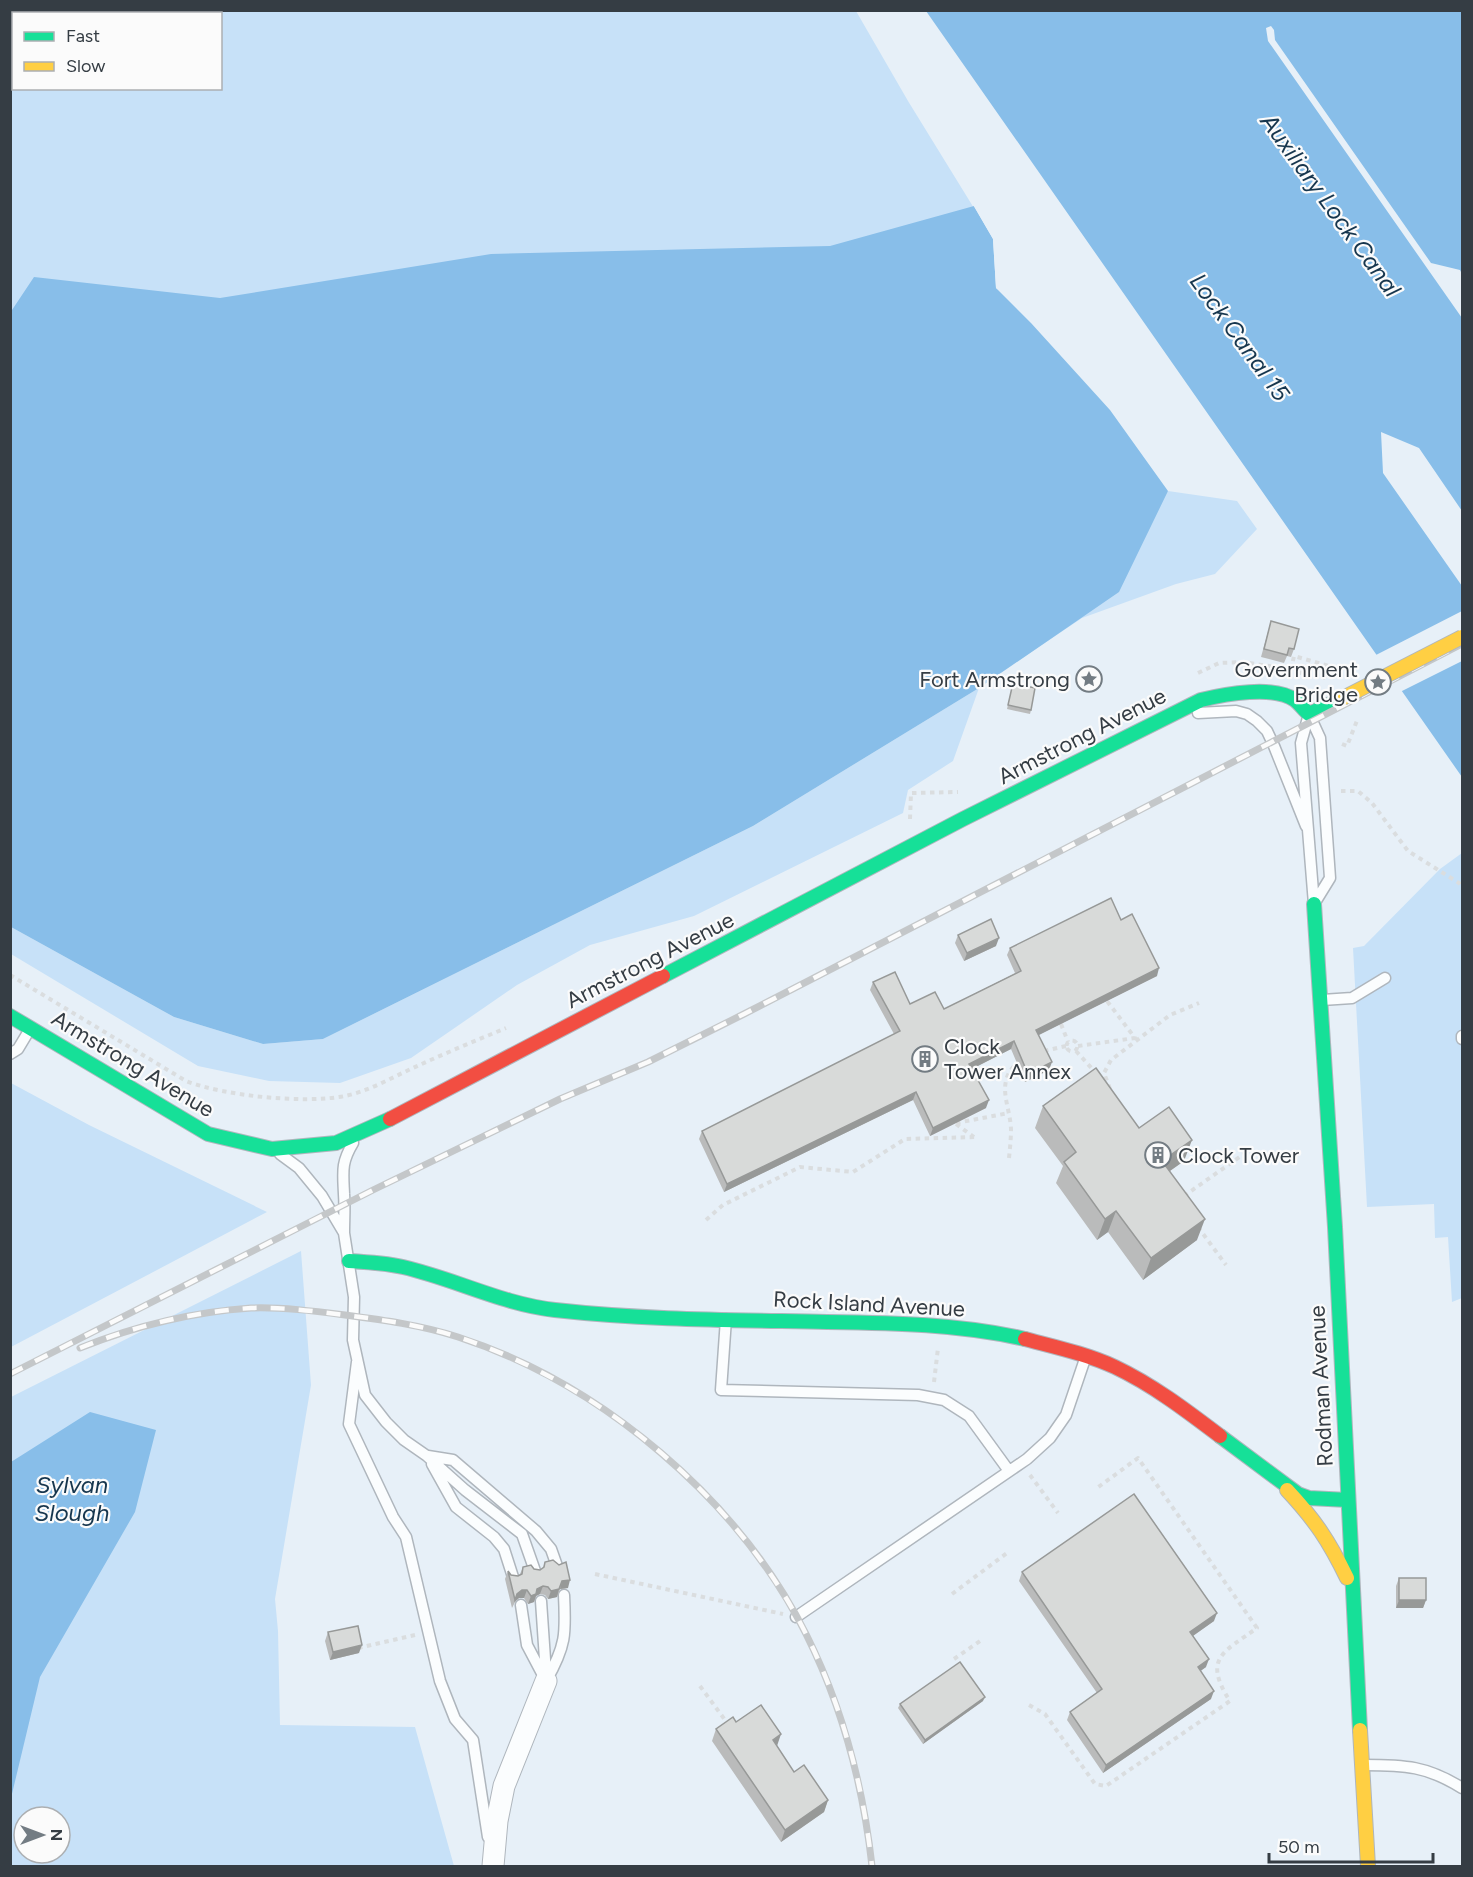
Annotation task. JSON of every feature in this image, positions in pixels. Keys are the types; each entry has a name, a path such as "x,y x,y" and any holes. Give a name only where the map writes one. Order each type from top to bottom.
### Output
{"street":[{"path":"1309,714 1462,637"},
{"name":"Armstrong Avenue","path":"10,1016 208,1134 272,1149 336,1143 443,1093 975,814 1212,697 1275,694 1295,700 1309,714"},
{"name":"Rodman Avenue","path":"1314,904 1368,1866"},
{"name":"Rock Island Avenue","path":"349,1261 372,1260 415,1268 519,1304 551,1310 726,1319 933,1325 1032,1340 1086,1356 1120,1370 1201,1421 1298,1494 1309,1498 1348,1500"},
{"path":"1280,1482 1312,1518 1330,1544 1352,1589"},
{"path":"493,1866 497,1821 504,1786 546,1680"}],"lane":[{"name":"Rodman Avenue","path":"1174,714 1236,711 1257,721 1267,731 1274,746 1306,826"},
{"name":"Rodman Avenue","path":"1309,714 1301,743 1314,904"},
{"path":"1309,714 1320,738 1330,878 1314,904"},
{"path":"1321,1000 1352,998 1385,978"},
{"path":"10,1054 18,1049 31,1028"},
{"path":"358,1134 345,1157 342,1172 344,1233 354,1297 353,1340 365,1395 386,1422 404,1440 427,1456 465,1490 522,1534 535,1571"},
{"path":"272,1149 299,1168 322,1196 344,1233"},
{"path":"726,1319 721,1389 918,1395 944,1400 969,1416 1009,1471"},
{"path":"796,1617 1027,1459 1050,1438 1066,1415 1086,1356"},
{"path":"357,1362 349,1424 393,1517 405,1537 440,1681 455,1719 473,1740 493,1866"},
{"path":"427,1456 453,1460 470,1474 536,1531 551,1549 557,1566"},
{"path":"427,1456 456,1507 494,1537 504,1549 513,1577"},
{"path":"546,1680 562,1647 566,1631 564,1595"},
{"path":"541,1600 546,1680"},
{"path":"521,1605 527,1645 546,1680"},
{"path":"1364,1765 1424,1769 1460,1783"}],"path":[{"path":"1334,680 1291,670 1294,656 1337,669"},
{"path":"1198,673 1219,663 1243,662 1279,668"},
{"path":"1342,744 1347,746 1359,718"},
{"path":"1341,790 1358,791 1372,803 1408,851 1459,883 1462,888"},
{"path":"920,817 910,822 911,793 968,792 958,797"},
{"path":"10,975 186,1081 205,1088 253,1095 309,1100 346,1096 382,1083 511,1026"},
{"path":"1061,1024 1069,1051 1135,1038 1107,1001"},
{"path":"1112,1097 1104,1073 1111,1060 1170,1015 1199,1003"},
{"path":"1040,1052 1074,1041 1110,1089"},
{"path":"1009,1158 1011,1129 1005,1080 1008,1071 1017,1064"},
{"path":"706,1220 723,1205 800,1167 853,1172 905,1139 975,1137 956,1123 1008,1113"},
{"path":"1179,1200 1248,1151"},
{"path":"1192,1219 1226,1265"},
{"path":"932,1397 939,1344"},
{"path":"1029,1705 1045,1714 1095,1784 1106,1786 1230,1701 1219,1684 1216,1666 1223,1653 1257,1628 1138,1458 1097,1488"},
{"path":"1023,1481 1031,1475 1058,1513"},
{"path":"952,1594 1007,1553"},
{"path":"596,1575 796,1617"},
{"path":"358,1648 428,1632"},
{"path":"954,1659 983,1639"},
{"path":"700,1686 734,1733"}],"shaded area":[{"path":"11,11 856,11 993,239 11,644"},
{"path":"1168,491 1237,501 1257,529 1215,574 1176,584 1082,618 1021,659"},
{"path":"979,688 953,761 908,790 903,813 694,916 590,945 517,985 411,1058 340,1083 269,1081 198,1066 11,954 11,927 174,1017 263,1044 323,1039 753,826"},
{"path":"1462,853 1462,1298 1452,1302 1448,1237 1435,1238 1434,1204 1367,1207 1353,948 1364,946 1440,869"},
{"path":"11,1083 89,1125 267,1212 11,1347"},
{"path":"301,1251 311,1385 275,1599 280,1725 415,1727 454,1866 11,1866 11,1397"}],"water":[{"path":"926,11 1462,11 1462,777"},
{"path":"974,206 993,239 996,288 1062,333 1167,462 1168,491 1119,592 979,688 753,826 323,1039 263,1044 174,1017 11,927 10,313 34,277 220,298 491,254 830,246"},
{"name":"Sylvan Slough","path":"90,1412 156,1430 135,1512 40,1677 11,1798 11,1462"}],"pier":[{"path":"1271,26 1275,40 1431,263 1460,270 1462,274 1462,318 1268,41 1266,28"},
{"path":"972,203 976,204 996,238 999,286 1064,332 1169,460 1171,488 1168,491 1110,410 996,288 993,239"},
{"path":"1381,432 1419,448 1462,511 1462,586 1383,473"},
{"path":"1462,611 1462,661 1400,692 1374,656"}],"building":[{"path":"1271,621 1299,629 1294,649 1289,648 1287,655 1264,649"},
{"name":"Fort Armstrong","path":"1013,683 1035,688 1031,710 1008,705"},
{"name":"Clock Tower Annex","path":"1111,898 1121,920 1132,914 1159,968 1036,1030 1052,1062 1028,1074 1014,1041 969,1064 989,1100 933,1128 916,1092 727,1184 702,1131 900,1031 873,982 895,972 910,1004 935,992 944,1009 1021,971 1010,948"},
{"path":"991,919 999,938 967,953 958,935"},
{"path":"1096,1068 1139,1128 1169,1107 1192,1140 1162,1161 1205,1219 1151,1258 1116,1211 1105,1219 1064,1162 1076,1152 1043,1106"},
{"path":"1134,1494 1217,1613 1190,1632 1209,1659 1198,1667 1214,1691 1106,1765 1070,1712 1102,1689 1022,1572"},
{"path":"553,1560 559,1565 566,1562 570,1580 562,1581 559,1589 551,1591 548,1587 543,1586 531,1596 527,1590 522,1590 517,1594 515,1600 508,1571 511,1575 518,1576 522,1574 523,1567 531,1565 534,1569 540,1570 544,1567 545,1562"},
{"path":"1399,1578 1426,1578 1426,1600 1399,1600"},
{"path":"358,1626 362,1645 333,1652 328,1632"},
{"path":"960,1662 985,1697 925,1740 900,1704"},
{"path":"761,1705 781,1734 773,1740 794,1772 804,1765 828,1800 785,1830 716,1729 733,1717 736,1722"}],"railway":[{"path":"10,1374 373,1190 560,1099 648,1062 744,1014 1462,644"},
{"path":"80,1348 142,1327 229,1310 263,1308 333,1314 402,1323 458,1337 512,1358 564,1384 613,1416 660,1452 704,1493 743,1537 777,1584 806,1634 831,1690 850,1747 863,1806 872,1866"}],"traffic: fast":[{"path":"663,976 963,819 1201,700 1236,693 1275,693 1295,700 1309,714 1343,698"},
{"path":"1314,904 1335,1227 1360,1730"},
{"path":"10,1016 208,1134 272,1149 336,1143 390,1119"},
{"path":"349,1261 403,1267 497,1297 555,1310 657,1318 927,1325 976,1330 1025,1339"},
{"path":"1220,1436 1298,1494 1309,1498 1348,1500"}],"traffic: slow":[{"path":"1343,698 1462,637"},
{"path":"1287,1490 1321,1531 1347,1578"},
{"path":"1360,1730 1368,1866"}],"traffic: jam":[{"path":"390,1119 663,976"},
{"path":"1025,1339 1115,1367 1156,1390 1220,1436"}],"place":[{"name":"Fort Armstrong","path":"1089,679"},
{"name":"Government Bridge","path":"1378,682"},
{"name":"Clock Tower Annex","path":"925,1059"},
{"name":"Clock Tower","path":"1158,1155"}],"water label":[{"name":"Auxiliary Lock Canal","path":"1331,205"},
{"name":"Lock Canal 15","path":"1240,337"}]}
